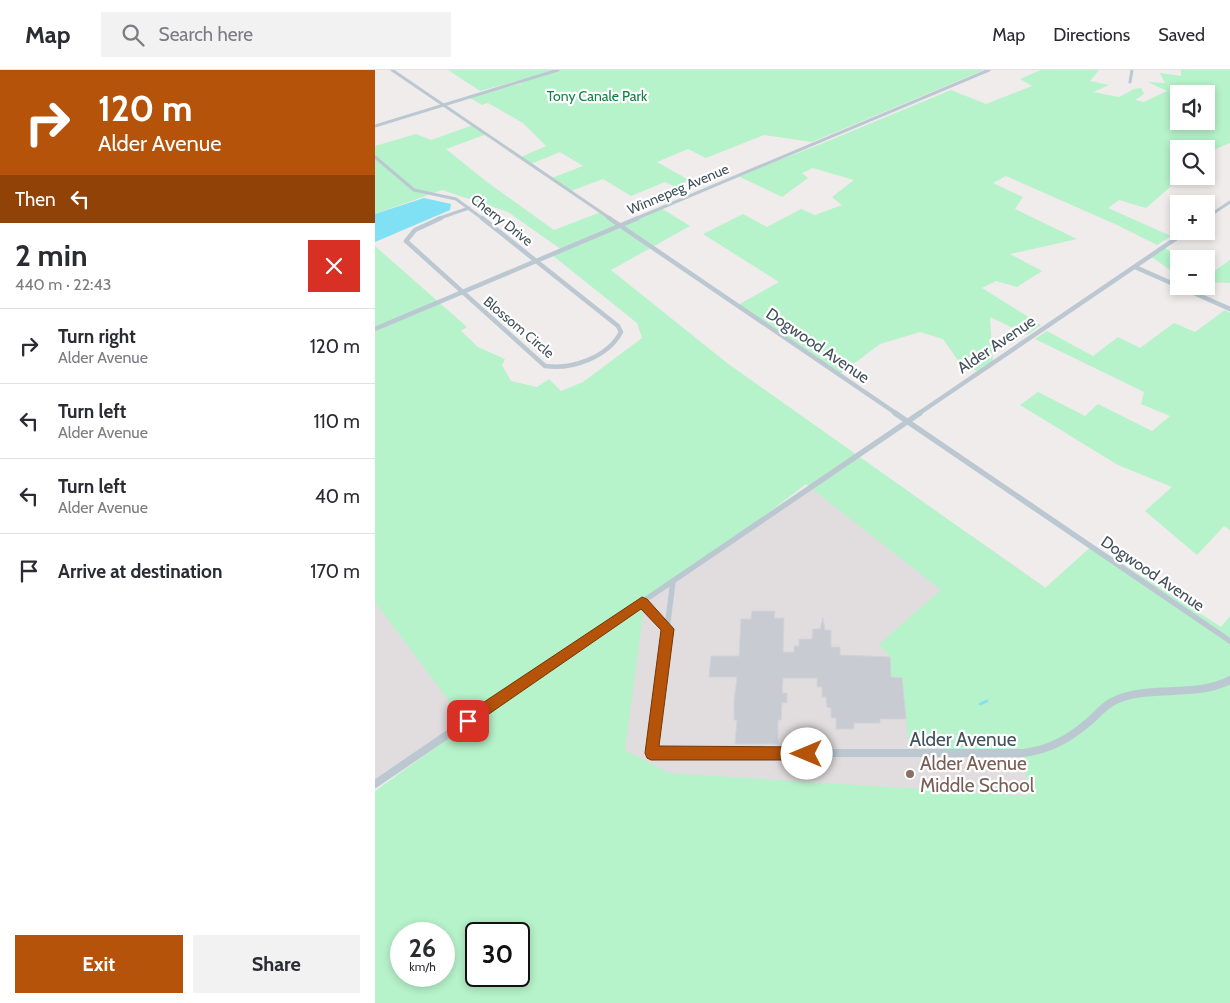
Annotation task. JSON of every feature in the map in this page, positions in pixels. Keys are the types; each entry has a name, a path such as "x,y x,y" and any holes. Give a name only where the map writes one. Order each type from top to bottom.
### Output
{"street":[{"name":"Dogwood Avenue","path":"392,70 1230,641"},
{"path":"375,126 558,70"},
{"name":"Winnepeg Avenue","path":"375,329 989,70"},
{"path":"1130,82 1132,70"},
{"name":"Cherry Drive","path":"375,158 414,190 456,199 537,262"},
{"path":"1215,212 1230,202"},
{"path":"463,293 405,241 409,234 417,228 469,208"},
{"name":"Alder Avenue","path":"375,784 1174,240"},
{"name":"Blossom Circle","path":"463,293 545,366 564,368 615,343 621,332 617,326 537,262"},
{"path":"1135,267 1230,309"},
{"name":"Alder Avenue","path":"673,581 651,753 1009,755 1035,753 1047,751 1059,745 1119,698 1136,694 1209,689 1230,680"},
{"path":"642,602 668,629"}],"shaded area":[{"name":"Alder Avenue Middle School","path":"811,487 972,536 1046,588 1093,545 1230,870 731,1003 530,678"},
{"path":"375,591 468,721 375,784"}],"green space":[{"name":"Tony Canale Park","path":"448,70 984,70 812,142 764,135 706,158 688,149 657,162 689,180 676,187 665,182 631,196 603,179 571,191 552,178 583,166 560,152 531,164 521,157 546,146 523,123 488,103 482,105 470,98 518,84 523,85 516,81 480,91"},
{"path":"1041,70 1099,70 1090,81 1109,85 1093,92 1119,97 1134,89 1141,88 1144,94 1135,100 1144,102 1167,91 1148,82 1165,83 1160,73 1181,76 1181,70 1230,70 1230,143 1215,149 1215,140 1170,140 1170,185 1173,185 1146,208 1119,200 1108,208 1170,236 1157,245 1117,225 1006,176 993,183 1023,197 1015,209 1077,239 1010,254 1042,271 1017,287 996,281 982,288 1041,325 1027,335 990,317 993,363 980,373 957,359 943,339 920,332 880,344 840,374 738,305 779,282 703,234 743,214 767,227 801,209 815,215 842,205 832,197 854,180 813,168 802,173 808,178 782,197 738,176 951,90 986,104 1032,86 1020,79"},
{"path":"473,125 487,134 446,149 487,182 554,230 601,212 621,225 661,208 690,226 611,270 727,363 1045,588 1093,545 1221,627 1230,616 1230,1003 375,1003 375,791 467,725 375,602 375,246 467,327 461,331 478,347 505,359 502,365 511,381 537,387 549,379 561,391 583,382 642,338 637,323 552,255 562,250 508,212 442,190 375,214 375,146 416,134 431,140","holes":["806,484 941,590 879,644 890,657 891,677 902,678 908,741 944,742 945,749 1023,749 1029,796 669,773 625,750 645,599 730,542"]},
{"path":"1163,247 1170,251 1170,270 1150,256"},
{"path":"1230,260 1230,283 1215,282 1215,271"},
{"path":"1225,310 1230,313 1230,530 1224,526 1197,555 1145,511 1172,487 1118,465 1020,405 1038,392 1085,416 1098,404 1152,431 1170,416 1141,404 1144,392 1035,339 1047,331 1093,356 1118,337 1140,348 1174,323 1195,332"}],"water":[{"path":"424,198 451,204 450,210 375,242 375,214"}],"building":[{"name":"Alder Avenue Middle School","path":"752,611 775,611 774,618 784,618 783,652 794,652 794,646 799,646 799,639 812,639 813,629 820,629 823,618 825,630 831,630 831,647 840,647 840,655 890,657 891,677 902,678 906,719 880,719 880,723 854,723 854,729 836,729 836,718 831,718 831,708 827,707 826,697 822,697 822,687 817,687 817,678 783,678 782,693 787,693 787,703 782,702 781,720 778,720 778,744 735,744 737,720 734,720 734,702 737,677 709,677 711,656 739,656 741,619 751,619"}],"waterway":[{"path":"980,704 987,701"}],"place":[{"name":"Alder Avenue Middle School","path":"910,774"}],"route":[{"path":"468,721 642,602 668,629 651,753 807,754"}]}
